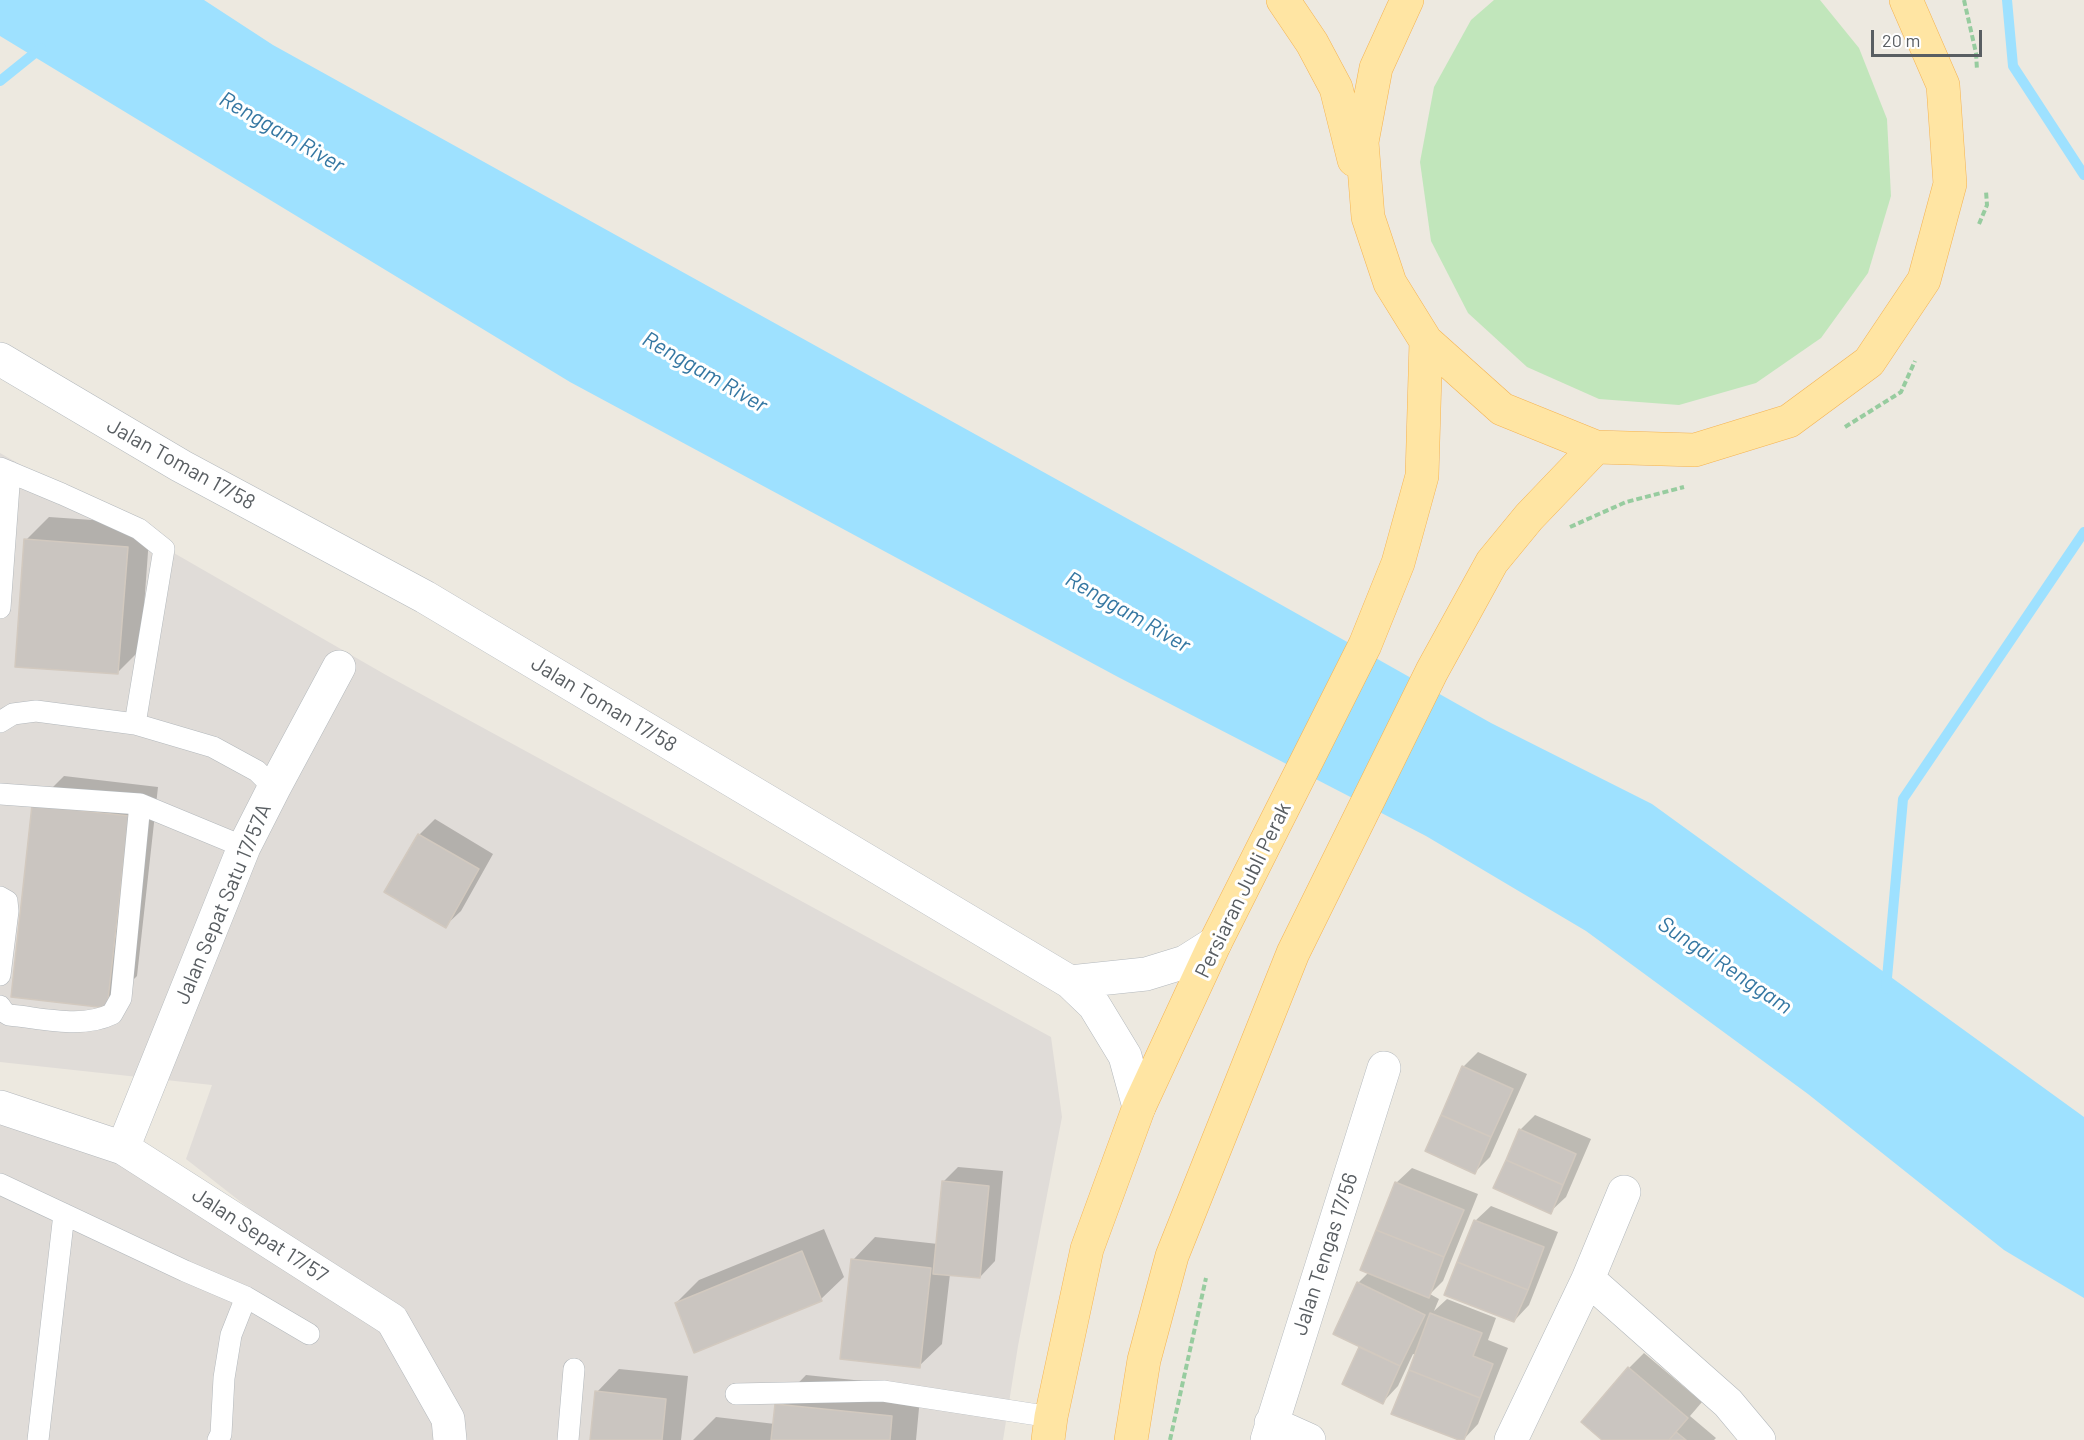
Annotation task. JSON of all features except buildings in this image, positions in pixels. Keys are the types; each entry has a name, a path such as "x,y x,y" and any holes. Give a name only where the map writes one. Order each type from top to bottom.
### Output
{"main road":[{"path":"1283,0 1311,43 1336,88 1368,217 1390,283 1426,341 1502,409 1596,447 1695,450 1789,421 1869,362 1924,280 1950,184 1943,85 1906,0"},
{"path":"1368,217 1362,142 1376,68 1407,0"},
{"name":"Persiaran Jubli Perak","path":"1049,1428 1088,1249 1139,1107 1215,943 1365,645 1398,563 1422,476 1426,341"},
{"path":"1131,1440 1144,1360 1172,1256 1293,953 1432,671 1492,562 1529,517 1596,447"}],"street":[{"name":"Jalan Toman 17/58","path":"0,359 181,466 425,597 1070,982 1094,1005 1125,1056 1139,1107"},
{"name":"Jalan Sepat Satu 17/57A","path":"123,1148 244,847 339,667"},
{"path":"1070,982 1146,975 1185,962 1215,943"},
{"name":"Jalan Tengas 17/56","path":"1269,1431 1384,1068"},
{"name":"Jalan Sepat 17/57","path":"0,1107 123,1148 392,1320 448,1419 450,1440"},
{"path":"1511,1440 1588,1280 1624,1192"},
{"path":"1588,1280 1728,1403 1759,1440"},
{"path":"1269,1431 1310,1440"}],"lane":[{"path":"0,608 5,470 139,529 164,549 135,724"},
{"path":"0,722 13,714 36,711 135,724 213,747 257,771 274,788"},
{"path":"0,794 140,804 244,847"},
{"path":"0,1006 9,1015 58,1020 92,1022 112,1014 121,998 140,804"},
{"path":"0,897 7,902 8,911 0,975"},
{"path":"0,1184 246,1297 309,1334"},
{"path":"38,1440 64,1214"},
{"path":"218,1440 221,1434 224,1378 231,1335 246,1297"},
{"path":"568,1440 574,1369"},
{"path":"736,1394 883,1391 1049,1428"}],"shaded area":[{"path":"0,453 386,675 1051,1037 1062,1117 1018,1346 1003,1440 0,1440 0,1115 123,1148 384,1314 186,1159 212,1085 0,1062"}],"green space":[{"path":"1494,0 1820,0 1859,48 1887,119 1891,196 1868,273 1821,338 1756,383 1679,405 1599,399 1527,367 1468,313 1431,241 1420,162 1434,87 1471,20"}],"water":[{"path":"0,0 204,0 273,45 1184,550 1491,723 1652,804 2084,1117 2084,1298 2004,1250 1808,1094 1586,931 1426,836 1118,677 570,382 0,36"}],"waterway":[{"path":"2007,0 2013,66 2084,175"},
{"path":"0,81 41,48"},
{"path":"1886,989 1903,799 2084,532"}],"water label":[{"name":"Renggam River","path":"282,132"},
{"name":"Renggam River","path":"705,372"},
{"name":"Renggam River","path":"1128,612"},
{"name":"Sungai Renggam","path":"1725,965"}]}
